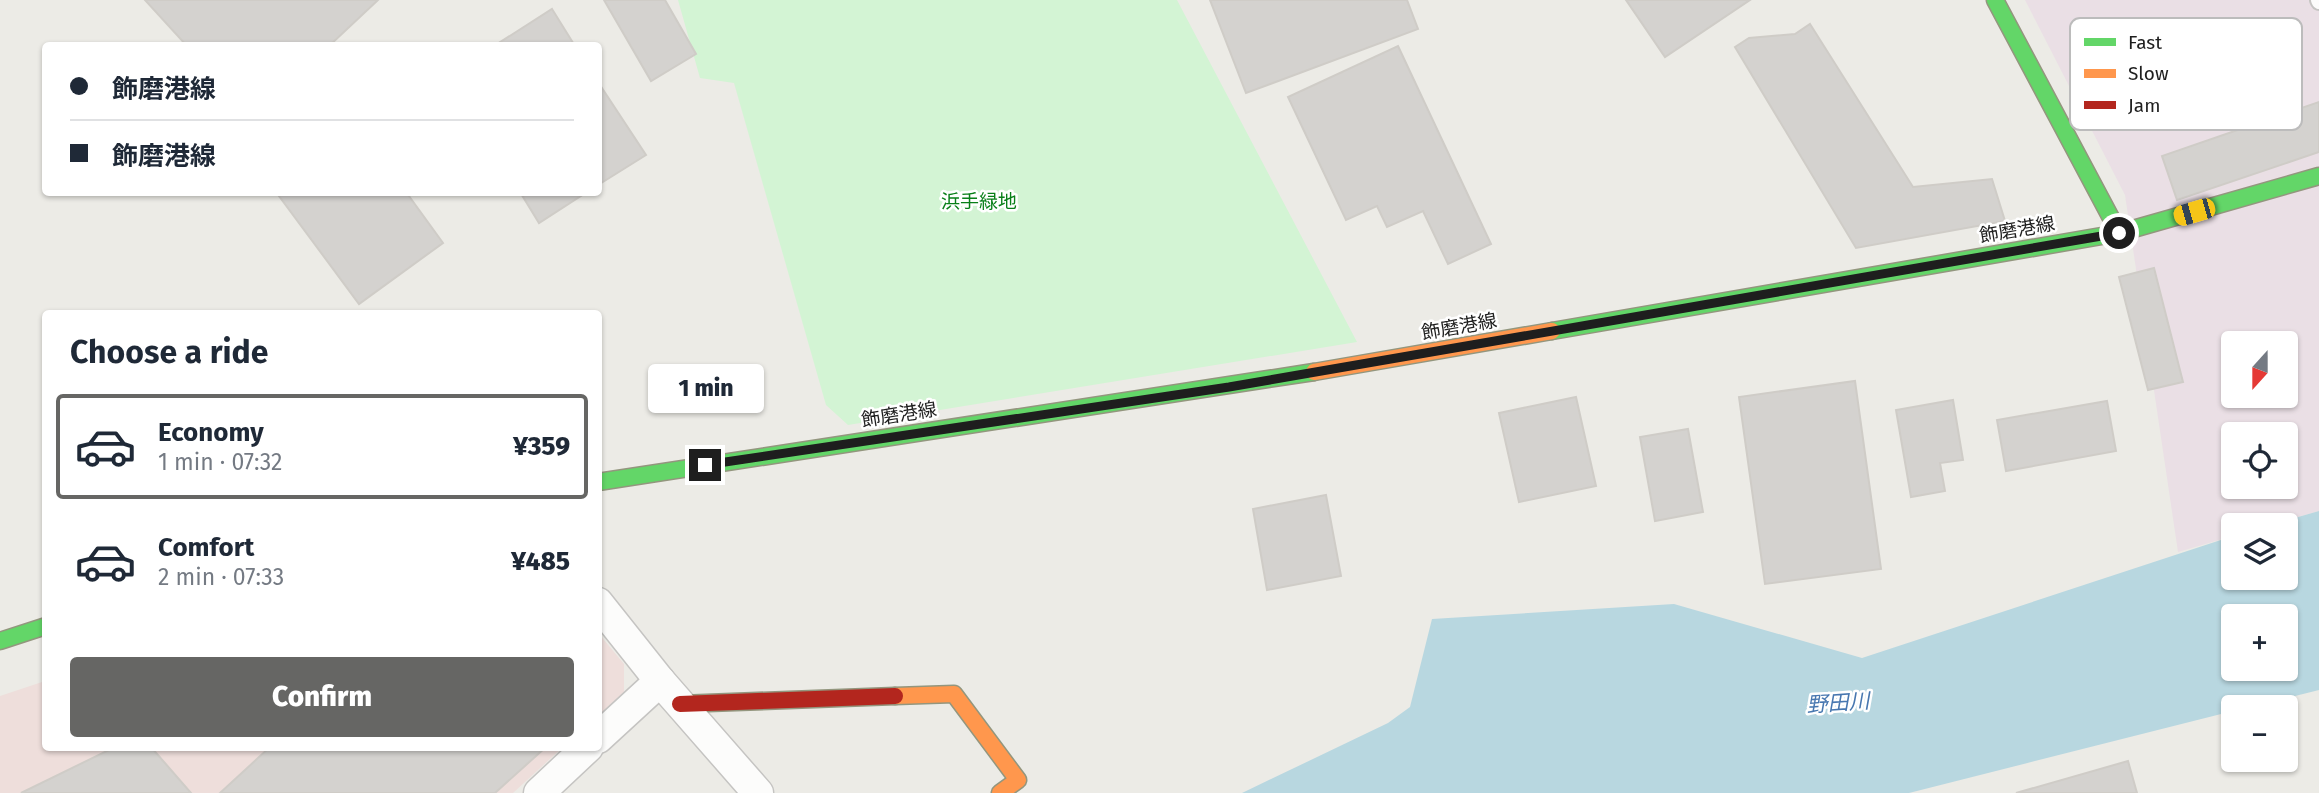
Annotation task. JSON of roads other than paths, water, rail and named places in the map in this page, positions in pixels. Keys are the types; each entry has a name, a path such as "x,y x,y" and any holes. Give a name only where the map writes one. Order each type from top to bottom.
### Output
{"main road":[{"path":"1995,0 2119,233"},
{"name":"飾磨港線","path":"602,481 1229,387 2119,233 2319,176"},
{"path":"0,641 42,627"},
{"path":"680,704 954,694 1018,779 1000,793"}],"street":[{"path":"602,608 660,681 758,793"},
{"path":"602,734 660,681"},
{"path":"539,793 584,751"}],"water":[{"name":"野田川","path":"2319,511 2319,690 2298,695 2221,695 2221,714 1909,793 1242,793 1388,723 1410,707 1432,619 1674,604 1862,658 2221,540 2221,590 2298,590 2298,517"}],"park label":[{"name":"浜手緑地","path":"979,201"}]}
